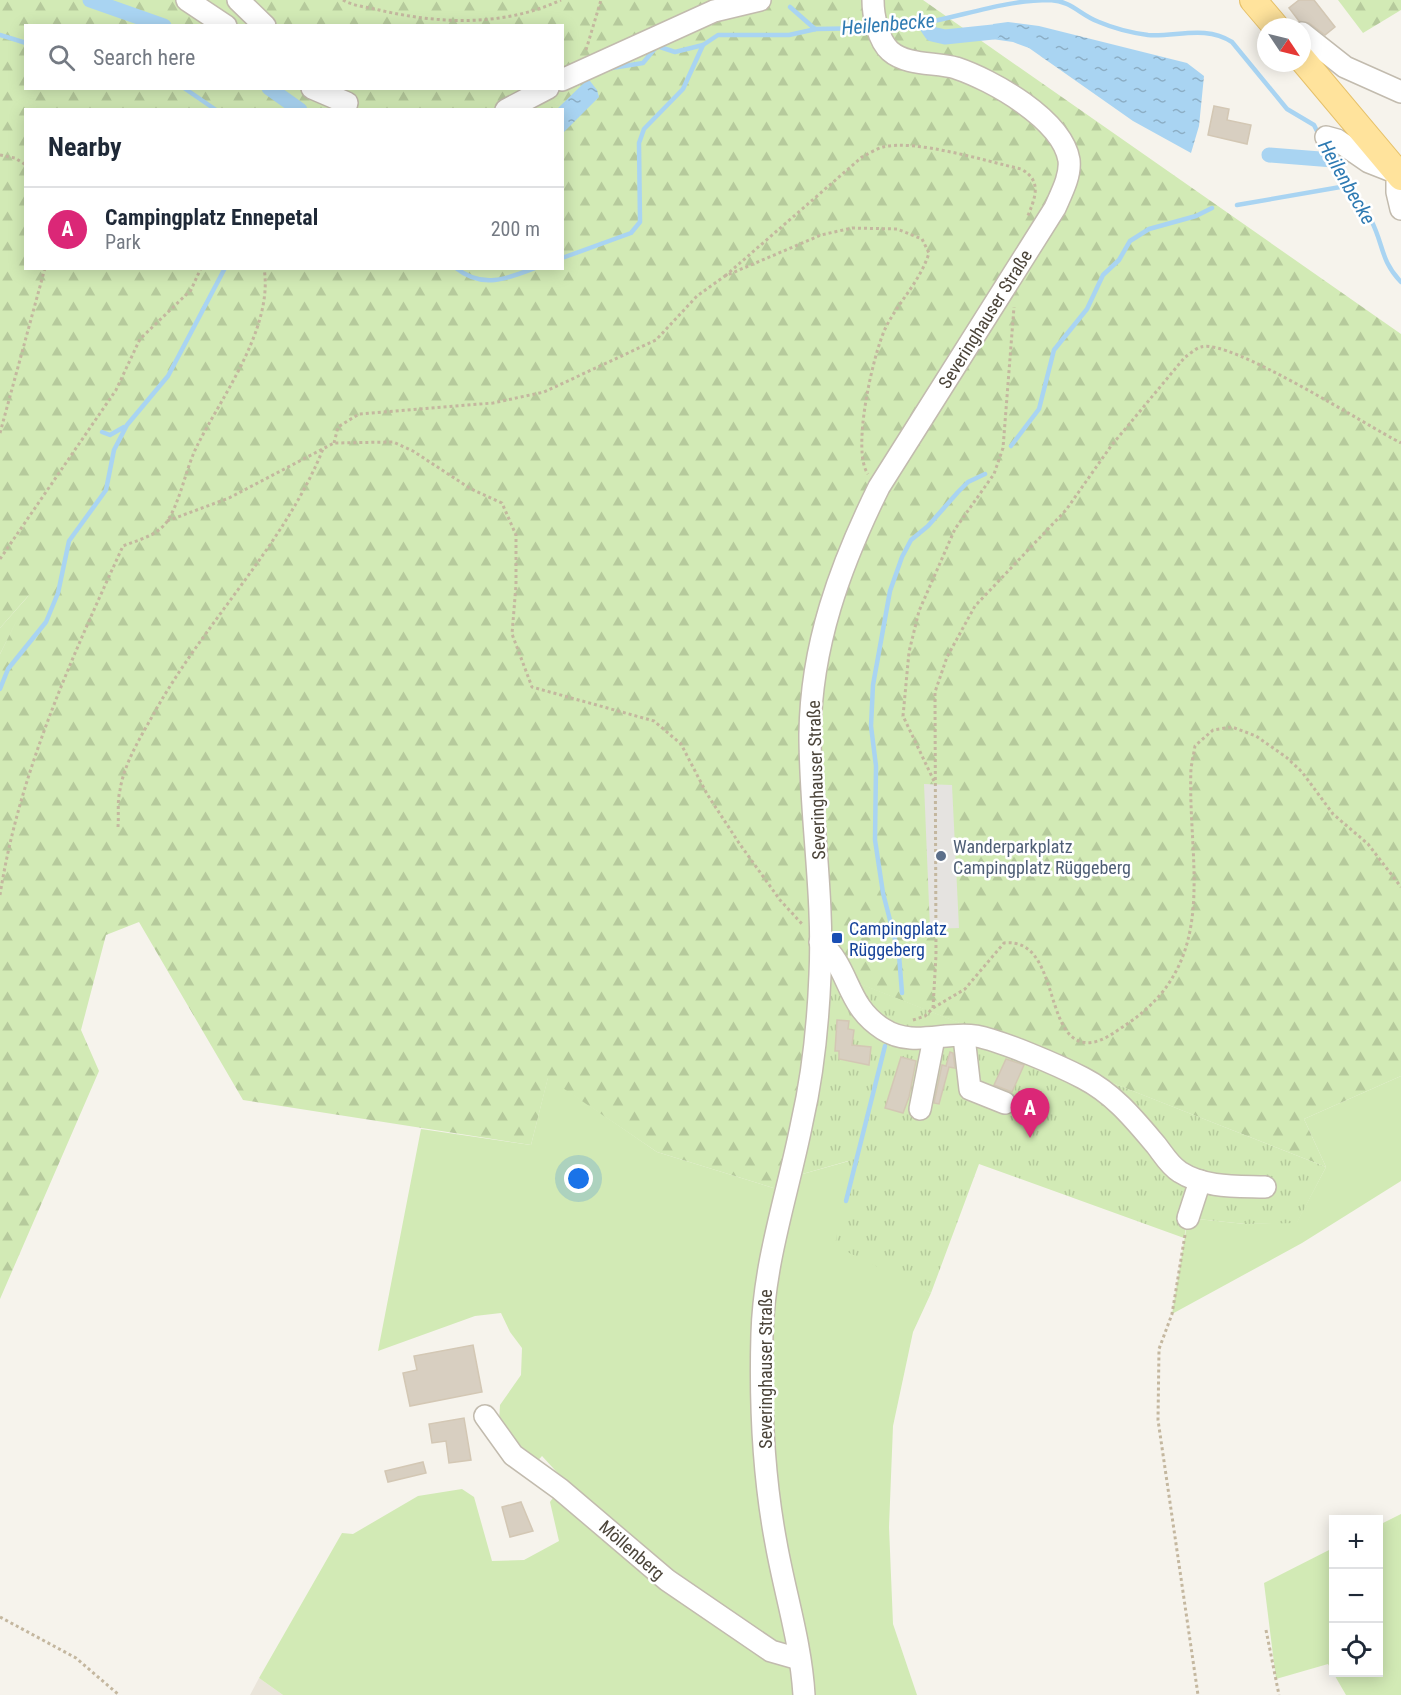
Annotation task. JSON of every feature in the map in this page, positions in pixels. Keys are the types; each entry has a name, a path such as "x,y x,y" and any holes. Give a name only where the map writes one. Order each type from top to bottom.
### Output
{"main road":[{"path":"1253,0 1268,18"},
{"path":"1311,69 1399,175"}],"street":[{"path":"187,0 223,24"},
{"path":"238,0 263,24"},
{"path":"570,76 714,11 760,0"},
{"name":"Severinghauser Straße","path":"804,1695 776,1546 764,1454 762,1334 765,1283 803,1121 816,1043 820,942 810,734 820,639 833,591 855,536 879,487 1055,208 1066,182 1069,161 1063,143 1043,120 1017,99 985,79 954,68 899,56 890,51 882,40 873,5"},
{"path":"1311,40 1346,67 1401,92"},
{"path":"316,90 352,106"},
{"path":"333,90 352,106"},
{"path":"510,108 544,90"},
{"path":"1326,137 1337,140 1369,162 1399,175 1397,192 1401,209"},
{"path":"820,942 830,951 852,997 867,1017 895,1037 979,1036 1084,1078 1111,1095 1180,1172 1200,1181 1219,1185 1265,1187"},
{"path":"964,1037 970,1089 1005,1103"},
{"path":"920,1109 934,1038"},
{"path":"1188,1218 1200,1181"},
{"name":"Möllenberg","path":"485,1416 513,1455 560,1489 667,1580 771,1651 799,1659"}],"path":[{"path":"343,0 415,18 480,21 539,10 561,0"},
{"path":"570,76 602,0"},
{"path":"334,443 338,428 359,414 494,403 544,392 656,340 697,296 725,276 862,157 883,147 903,145 920,147 1021,169 1035,182 1036,194 1025,222"},
{"path":"0,155 15,158 24,164"},
{"path":"725,276 821,236 852,228 897,229 922,239 929,253 923,271 886,327 875,353 861,436 865,471 879,487"},
{"path":"0,433 44,270"},
{"path":"0,559 116,390 140,339 191,290 200,270"},
{"path":"0,895 22,795 88,621 123,546 158,532 167,521 196,447 251,343 260,317 264,270"},
{"path":"934,781 903,716 909,652 919,611 955,530 994,474 1003,448 1015,305"},
{"path":"1401,443 1261,366 1218,348 1201,346 1185,357 1111,446 1066,510 975,606 962,626 935,692 936,955 933,1008 965,990 1004,943 1017,941 1031,949 1067,1032 1081,1042 1096,1041 1132,1020 1156,998 1176,971 1189,945 1195,913 1191,768 1195,746 1213,730 1232,727 1256,736 1286,757 1302,772 1332,814 1368,844 1401,888"},
{"path":"167,521 229,498 334,443 393,442 412,451 471,489 502,503 516,535 516,585 512,634 532,687 654,721 681,744 707,794 739,843 780,900 820,942"},
{"path":"118,827 120,790 137,743 169,688 294,506 323,448"},
{"path":"1188,1218 1172,1314 1159,1348 1158,1420 1198,1695"},
{"path":"0,1617 76,1658 119,1695"},
{"path":"1266,1630 1280,1695"}],"shaded area":[{"name":"Wanderparkplatz Campingplatz Rüggeberg","path":"924,784 952,785 959,928 930,929"},
{"path":"259,1678 283,1695 250,1695"}],"green space":[{"path":"0,0 923,0 1401,334 1401,1076 1304,1119 1326,1167 814,966 810,1040 780,1190 657,1152 548,1078 531,1145 243,1100 139,922 106,935 81,1030 99,1071 0,1299 0,654 29,595 0,628"},
{"path":"1338,0 1401,0 1401,10 1363,33"},
{"path":"31,593 0,654 0,628"},
{"path":"828,971 1326,1167 1297,1223 1245,1224 1188,1218 1184,1238 979,1164 931,1293 835,1246 848,1161 799,1175"},
{"path":"1401,1076 1401,1181 1302,1243 1172,1314 1188,1218 1245,1224 1297,1222 1326,1167 1304,1119"},
{"path":"548,1077 657,1152 780,1190 759,1281 797,1695 283,1695 259,1678 342,1533 353,1534 418,1496 462,1489 474,1497 492,1561 524,1560 559,1541 550,1502 565,1481 542,1456 534,1465 499,1421 500,1405 521,1375 522,1348 510,1332 501,1313 475,1316 378,1351 421,1129 531,1145"},
{"path":"849,1161 904,1278 931,1293 913,1332 893,1426 889,1527 893,1624 917,1695 809,1695 770,1461 770,1282 799,1175"},
{"path":"1401,1514 1401,1695 1346,1695 1336,1677 1383,1677 1383,1523"},
{"path":"1329,1550 1329,1666 1328,1664 1276,1679 1264,1583"}],"water":[{"path":"1008,22 1039,26 1187,63 1204,76 1199,126 1191,153 1133,121 1029,48 1013,42 992,39 993,24"},
{"path":"586,81 590,81 597,90 599,97 564,132 564,108 558,108"}],"building":[{"path":"1299,0 1314,0 1335,27 1325,35 1311,24 1311,18 1297,18 1289,8"},
{"path":"1214,106 1229,109 1227,120 1251,125 1247,144 1208,135"},
{"path":"837,1020 849,1021 848,1029 854,1030 852,1045 871,1047 869,1065 839,1059 839,1051 835,1051"},
{"path":"950,1052 953,1053 955,1068 949,1067 939,1104 934,1103 942,1065 946,1066"},
{"path":"901,1057 916,1061 909,1097 903,1113 885,1108"},
{"path":"1006,1059 1024,1065 1012,1092 994,1085"},
{"path":"473,1345 482,1392 410,1406 403,1373 417,1370 414,1356"},
{"path":"464,1418 471,1460 449,1463 446,1441 432,1443 429,1424"},
{"path":"423,1462 426,1473 388,1482 385,1471"},
{"path":"521,1502 533,1531 510,1537 502,1507"}],"waterway":[{"path":"90,0 158,24"},
{"name":"Heilenbecke","path":"884,28 926,23 1008,4 1050,0 1064,3 1105,24 1136,33 1148,35 1212,34 1232,42 1287,109 1314,125 1320,137"},
{"path":"790,7 815,29"},
{"path":"925,24 932,34 945,37 993,32"},
{"name":"Heilenbecke","path":"564,257 631,233 640,222 639,143 644,129 683,89 703,45 718,35 789,35 816,29 873,28"},
{"name":"Heilenbecke","path":"0,35 24,42"},
{"path":"612,68 643,63 657,46 675,52 703,45"},
{"name":"Heilenbecke","path":"187,90 213,108"},
{"path":"272,90 297,108"},
{"name":"Heilenbecke","path":"1324,144 1366,210 1389,267 1401,282"},
{"path":"1269,155 1333,160"},
{"path":"1237,205 1352,185"},
{"path":"1011,446 1039,409 1054,350 1087,309 1103,275 1119,260 1130,241 1149,229 1196,216 1212,208"},
{"path":"0,689 8,669 46,622 58,593 69,541 106,490 114,450 127,425 168,376 224,270"},
{"name":"Heilenbecke","path":"459,270 485,280 514,276 530,270"},
{"path":"102,432 110,435 124,427"},
{"path":"902,993 899,955 883,893 875,840 876,766 871,726 873,685 890,591 902,557 911,540 928,526 968,482 985,474"},
{"path":"846,1201 885,1046"}],"place":[{"name":"Wanderparkplatz Campingplatz Rüggeberg","path":"941,856"},
{"name":"Campingplatz Rüggeberg","path":"837,938"},
{"name":"Campingplatz Ennepetal","path":"1030,1138"}]}
